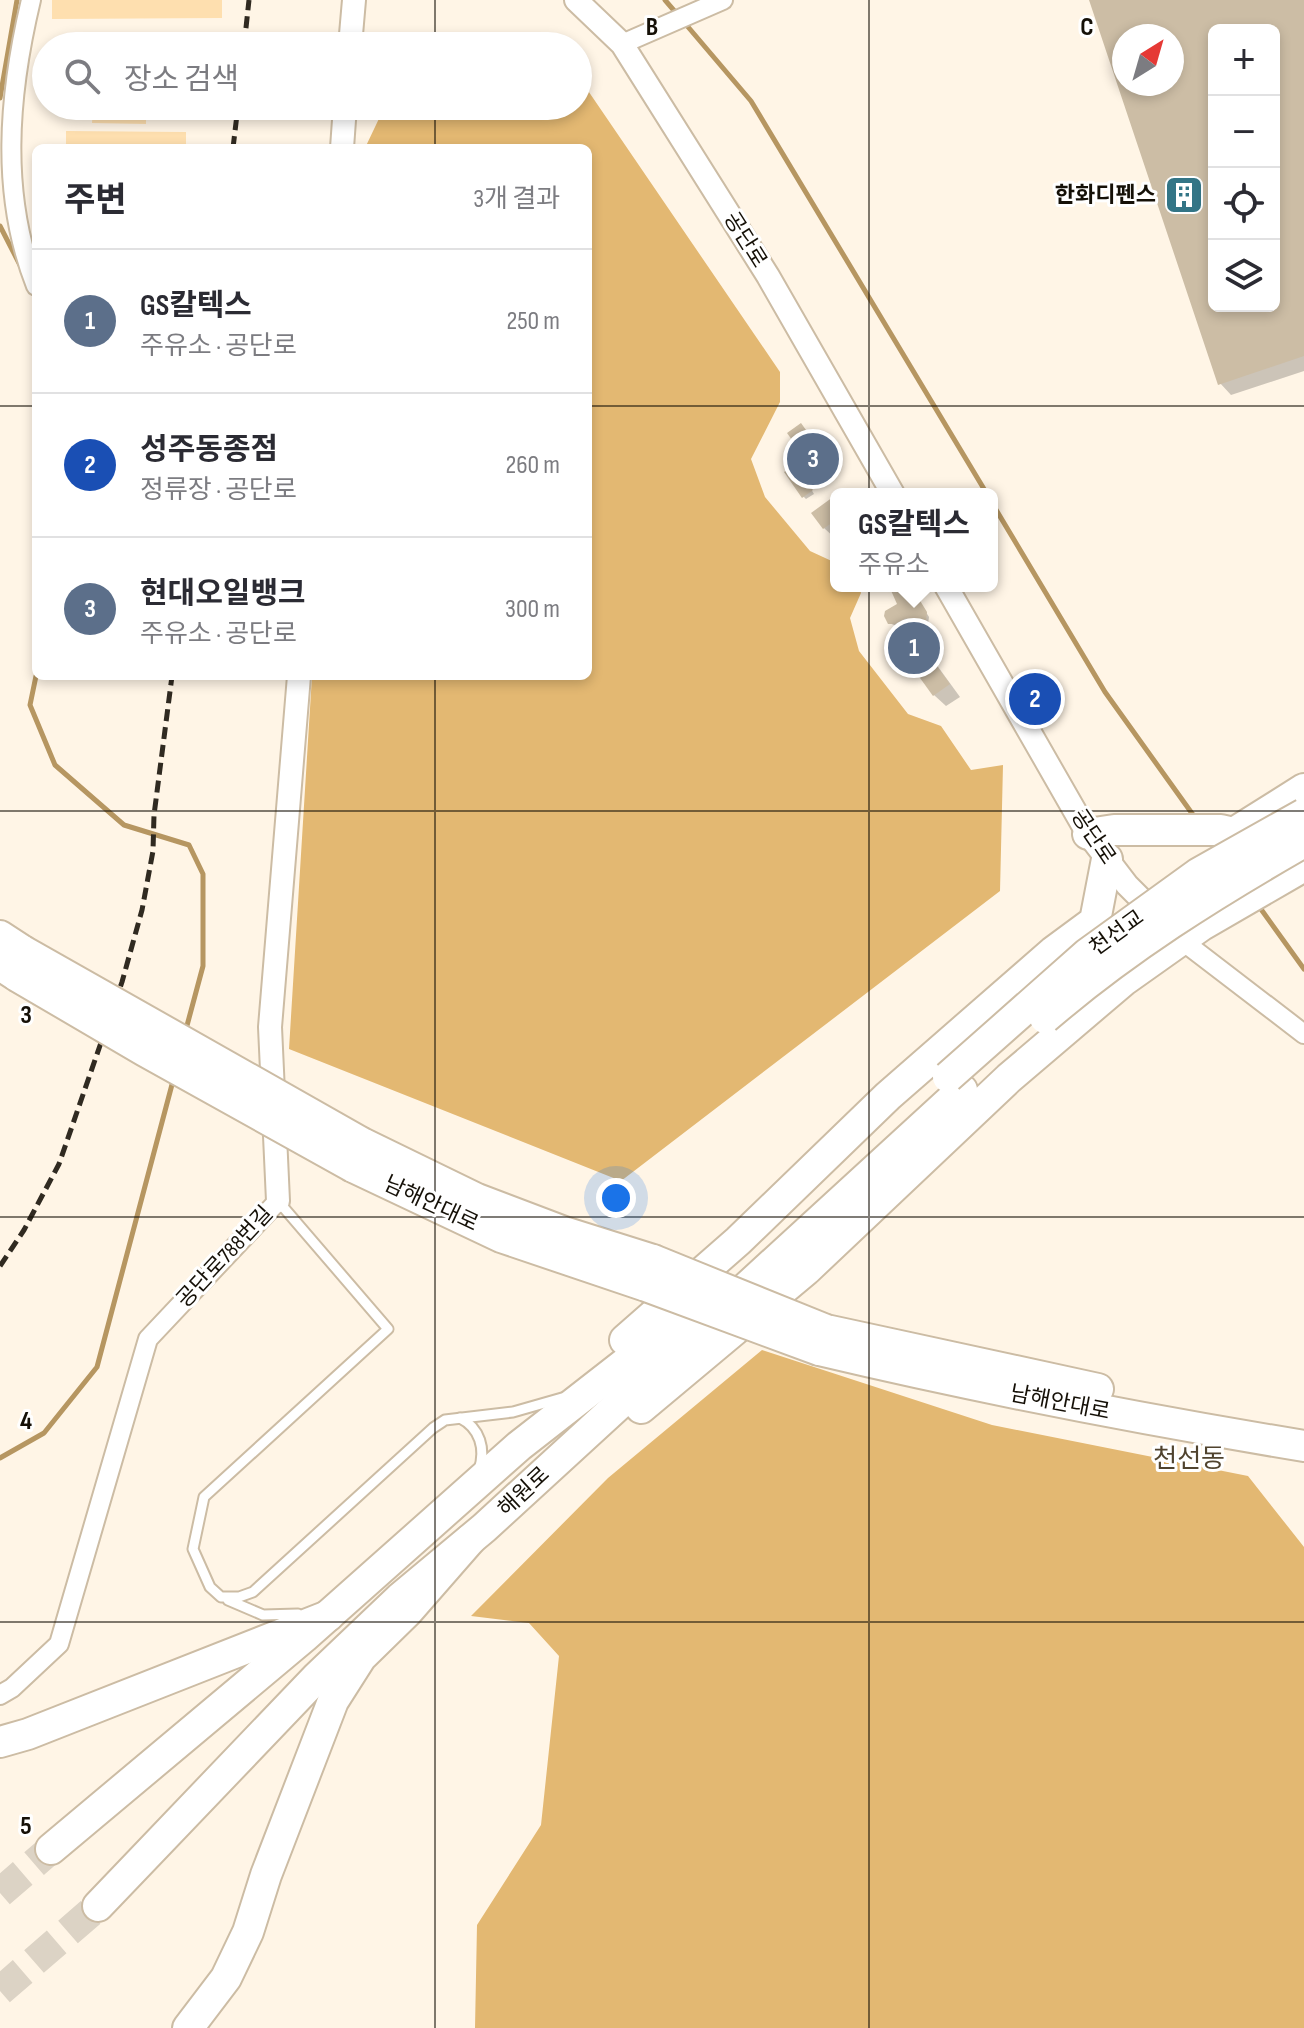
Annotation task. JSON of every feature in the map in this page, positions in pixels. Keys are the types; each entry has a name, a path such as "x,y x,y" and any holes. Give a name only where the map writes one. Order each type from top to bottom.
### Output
{"main road":[{"path":"1101,832 1221,830 1234,833 1304,789"},
{"name":"천선교","path":"955,1084 1087,954 1199,873 1304,814"},
{"name":"천선교","path":"955,1084 1154,935 1221,890 1304,842"},
{"path":"519,1446 605,1358 738,1241 888,1096 1062,945 1095,921 1107,859"},
{"path":"188,2028 226,1978 248,1932 266,1875 333,1701 361,1657 408,1611 477,1534 610,1434 710,1353 806,1270 1009,1078 1123,981 1191,932 1304,866"},
{"path":"1062,945 1094,936 1101,939 1116,957 1114,976 1092,1007"},
{"name":"남해안대로","path":"8,960 145,1051 358,1155 501,1237 650,1273 822,1340 924,1375 1139,1418 1304,1446"},
{"name":"해원로","path":"51,1849 328,1616 519,1446 678,1322 955,1084"},
{"name":"해원로","path":"98,1906 317,1677 400,1598 477,1534 955,1084"},
{"name":"남해안대로","path":"822,1340 1268,1427 1304,1430"},
{"path":"0,1742 328,1616"}],"street":[{"path":"31,0 15,65 5,188 15,242 32,278"},
{"path":"351,32 354,0"},
{"name":"공단로","path":"576,0 622,44 768,276 890,488"},
{"path":"622,44 723,0"},
{"path":"342,144 344,120"},
{"name":"공단로","path":"950,592 1101,832 1107,859 1127,885 1191,932 1304,1034"},
{"name":"공단로788번길","path":"0,1695 12,1688 59,1644 148,1339 278,1201 270,1027 299,680"}],"lane":[{"path":"278,1201 388,1329 204,1497 193,1549 210,1587 221,1597 263,1615 315,1611 353,1594"},
{"path":"221,1597 239,1597 253,1592 445,1420 513,1412 565,1397"},
{"path":"460,1418 474,1429 482,1451 477,1477 468,1491"}],"shaded area":[{"path":"52,0 222,0 222,18 52,19"},
{"path":"592,97 780,372 780,402 751,459 765,497 810,551 830,560 830,592 861,592 850,618 859,651 908,714 941,726 971,770 1003,765 1000,891 621,1181 289,1049 312,680 592,680 592,144 367,144 378,120 592,120"},
{"path":"92,120 146,120 146,124 92,123"},
{"path":"66,131 186,132 186,144 66,144"},
{"path":"762,1350 992,1425 1248,1476 1304,1547 1304,2028 475,2028 477,1925 541,1825 559,1656 529,1623 471,1616 608,1478"}],"building":[{"name":"한화디펜스","path":"1089,0 1304,0 1304,356 1218,385 1121,96 1184,96 1184,24 1112,24 1112,69"},
{"path":"801,423 833,468 809,485 813,490 802,498 784,472 805,458 787,433"},
{"path":"830,499 830,524 823,529 811,513"},
{"path":"892,592 915,592 927,612 926,621 916,626 906,618 888,624 885,611 897,604"},
{"path":"911,647 925,650 950,684 933,696 902,653"}],"waterway":[{"path":"0,98 17,0"},
{"path":"665,0 677,14"},
{"path":"683,21 751,101 983,488"},
{"path":"0,226 21,267"},
{"path":"998,513 1105,692 1196,819"},
{"path":"35,680 30,705 55,765 124,825 189,845 203,874 203,966 185,1033"},
{"path":"1258,905 1304,969"},
{"path":"0,1458 44,1433 97,1367 174,1077"}],"tunnel":[{"path":"0,1893 51,1849"},
{"path":"0,1991 98,1906"}],"railway":[{"path":"246,32 249,0"},
{"path":"233,144 236,120"},
{"path":"0,1266 24,1230 59,1164 122,982 142,910 153,851 154,815 171,680"}],"place":[{"name":"한화디펜스","path":"1184,195"},
{"name":"현대오일뱅크","path":"813,459"},
{"name":"GS칼텍스","path":"914,648"},
{"name":"성주동종점","path":"1035,699"}],"district":[{"name":"천선동","path":"1189,1459"}]}
